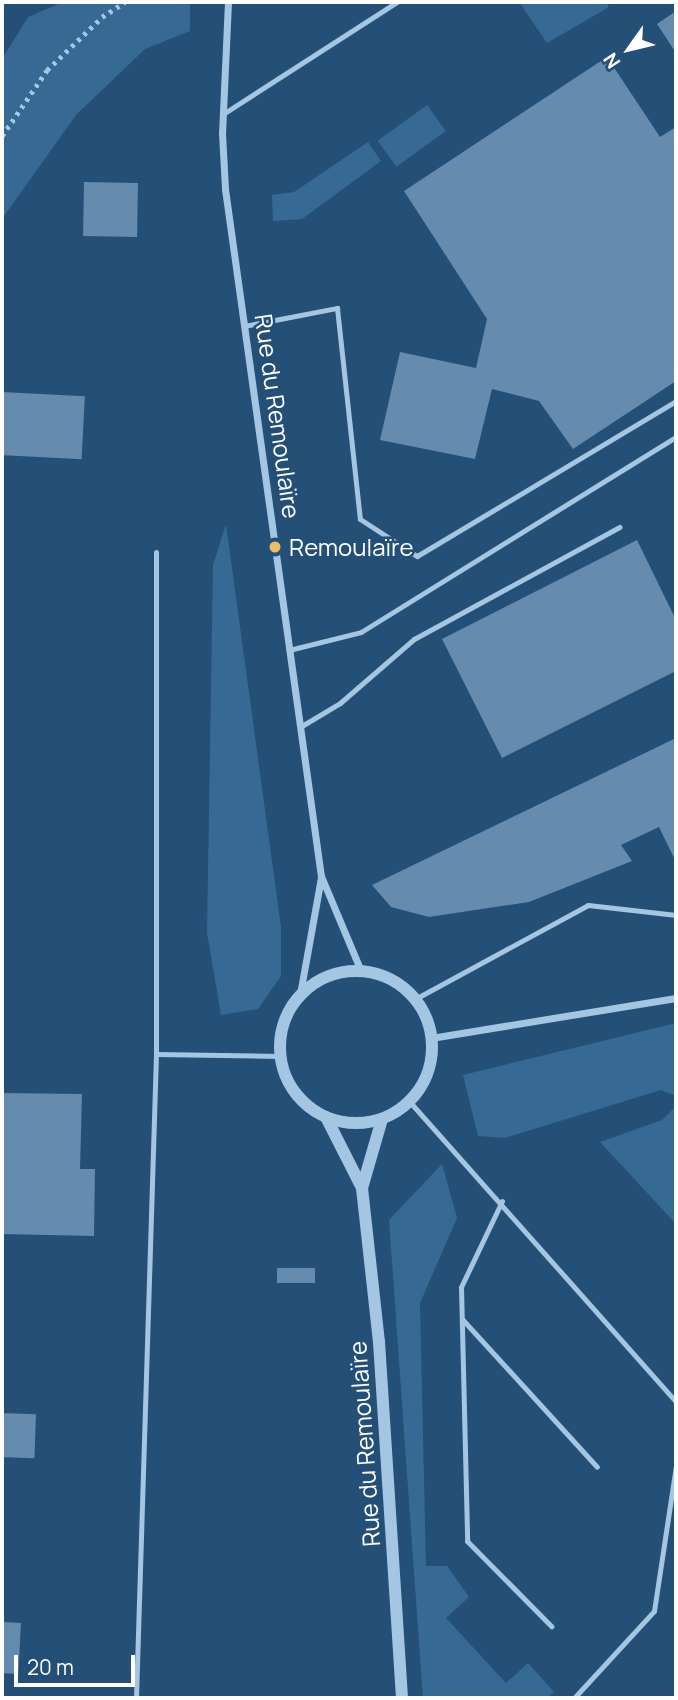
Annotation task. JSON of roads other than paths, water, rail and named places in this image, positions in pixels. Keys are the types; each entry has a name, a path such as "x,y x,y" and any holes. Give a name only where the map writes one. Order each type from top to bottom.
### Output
{"street":[{"name":"Rue du Remoulaïre","path":"228,2 223,114 225,188 321,876 360,971"},
{"name":"Rue du Remoulaïre","path":"300,994 321,876"},
{"name":"Rue du Remoulaïre","path":"402,1698 379,1342 362,1188 326,1117 290,1085 281,1056 286,1014 300,994 327,975 360,971 391,980 415,999"},
{"path":"431,1038 676,998"},
{"path":"326,1117 363,1123 382,1119 409,1101 423,1083 431,1038 415,999"},
{"name":"Rue du Remoulaïre","path":"362,1188 382,1119"}],"lane":[{"path":"223,114 397,2"},
{"path":"244,326 337,308 360,519 417,556 676,401"},
{"path":"289,650 361,632 676,437"},
{"path":"300,727 340,703 414,639 619,527"},
{"path":"136,1698 156,1054 156,552"},
{"path":"415,999 588,905 676,915"},
{"path":"156,1054 281,1056"},
{"path":"409,1101 502,1201 676,1402"},
{"path":"502,1201 461,1287 467,1541 551,1626"},
{"path":"462,1319 597,1467"},
{"path":"574,1698 654,1611 676,1466"}],"place":[{"name":"Remoulaïre","path":"275,547"}]}
